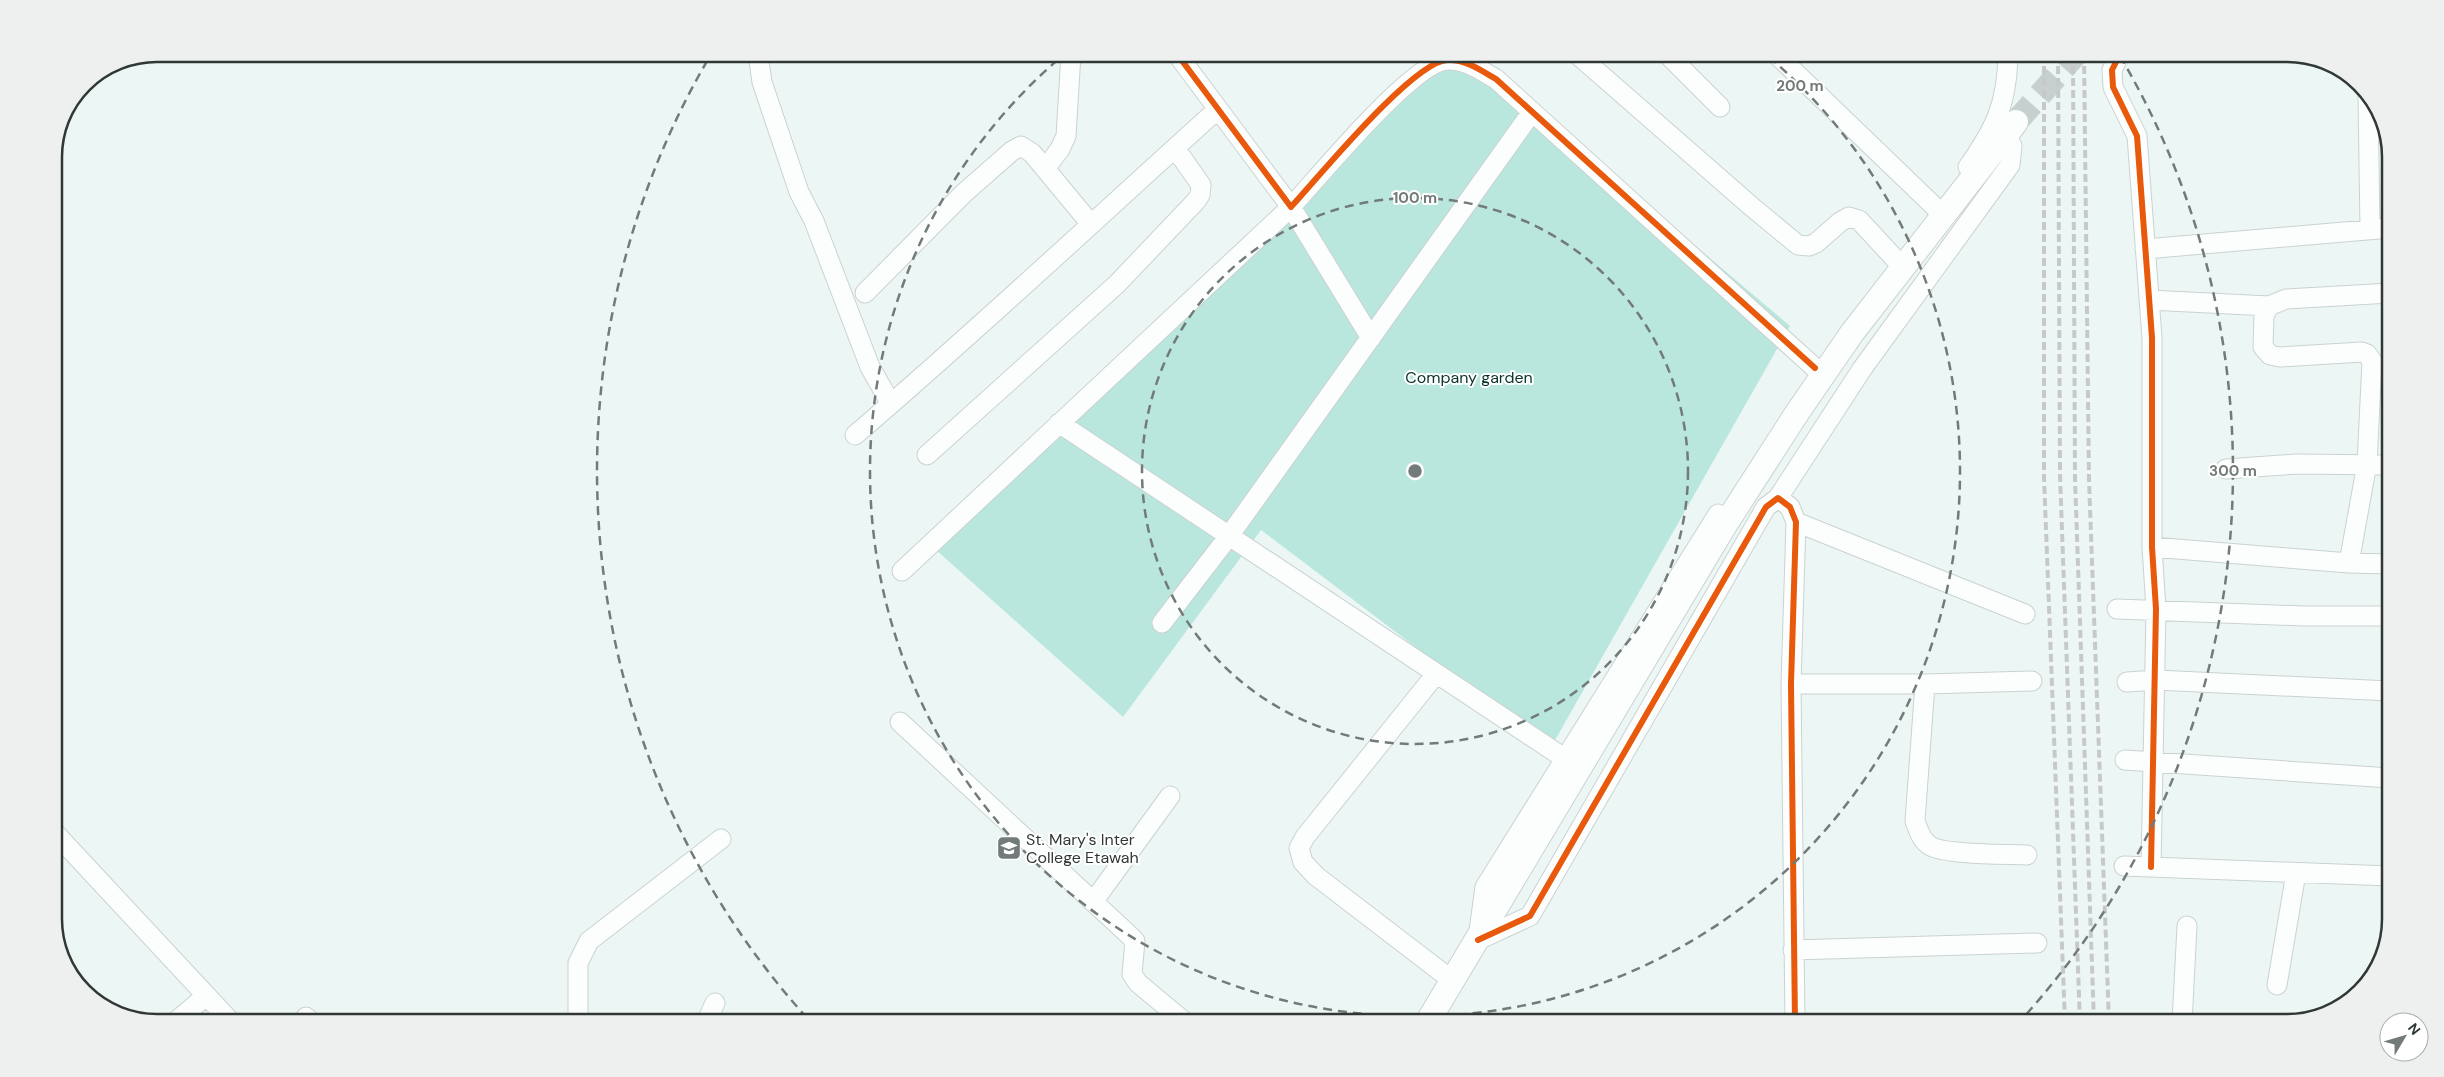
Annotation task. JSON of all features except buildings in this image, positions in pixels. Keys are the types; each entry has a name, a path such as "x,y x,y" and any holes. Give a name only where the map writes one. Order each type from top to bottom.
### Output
{"main road":[{"path":"1433,1014 1723,528 1797,413 1852,333 2012,128"}],"street":[{"path":"902,571 1291,207 1400,89 1423,70 1441,62"},
{"path":"1457,62 1472,66 1496,79 1815,368"},
{"path":"1587,62 1798,245 1809,246 1849,217 1859,220 1897,261"},
{"path":"1676,62 1720,107"},
{"path":"1785,62 1938,210"},
{"path":"1478,940 1485,887 1725,503 1815,368 1938,210 1994,127 2003,102 2008,78 2008,62"},
{"path":"2116,62 2112,70 2113,87 2138,136 2152,365 2152,547 2156,609 2156,680 2151,867"},
{"path":"759,63 762,82 799,192 814,221 870,367 891,404"},
{"path":"1045,169 1060,149 1066,136 1070,63"},
{"path":"1183,63 1291,207 1371,338"},
{"path":"855,435 976,331 1090,224 1218,109"},
{"path":"2368,110 2370,229"},
{"path":"1162,623 1229,536 1532,112"},
{"path":"1478,940 1530,916 1766,507 1778,498 1862,369 2010,165 2012,128"},
{"path":"865,293 964,193 1017,148 1025,147 1090,224"},
{"path":"927,455 1117,284 1196,201 1202,190 1201,185 1174,148"},
{"path":"2145,249 2256,242 2381,228"},
{"path":"2149,300 2268,306 2286,299 2381,294"},
{"path":"2268,306 2264,316 2263,347 2270,355 2280,357 2362,352 2367,354 2372,361 2367,464 2349,563"},
{"path":"1058,423 1564,758"},
{"path":"2226,469 2297,464 2381,465"},
{"path":"1778,498 1790,507 1796,522 1791,684 1795,1014"},
{"path":"1796,522 2024,614"},
{"path":"2152,547 2349,563 2382,564"},
{"path":"2117,609 2303,616 2382,616"},
{"path":"1436,674 1305,837 1299,848 1303,862 1316,876 1453,982"},
{"path":"2127,682 2156,680 2382,691"},
{"path":"1791,684 1925,684 2032,681"},
{"path":"1925,684 1916,821 1920,833 1929,846 1943,851 2027,855"},
{"path":"900,722 1135,941 1132,974 1138,983 1175,1014"},
{"path":"2125,760 2382,777"},
{"path":"1093,902 1170,796"},
{"path":"578,1014 578,963 589,941 721,839"},
{"path":"63,842 223,1014"},
{"path":"2124,866 2382,876"},
{"path":"2277,985 2296,873"},
{"path":"2182,1014 2187,926"},
{"path":"1793,950 2037,943"},
{"path":"185,1014 206,996"},
{"path":"710,1014 715,1003"}],"green space":[{"name":"Company garden","path":"1431,62 1479,62 1790,326 1550,749 1261,530 1123,717 936,550"}],"tunnel":[{"path":"2016,122 2069,62"}],"railway":[{"path":"2044,62 2044,477 2065,1014"},
{"path":"2058,62 2060,475 2080,1014"},
{"path":"2073,62 2075,479 2094,1014"},
{"path":"2084,62 2089,480 2109,1014"}],"cycle path":[{"path":"1183,63 1291,207 1343,148 1390,99 1413,79 1433,65 1441,62"},
{"path":"1464,62 1496,79 1815,368"},
{"path":"2116,62 2112,70 2113,87 2137,136 2152,338 2152,547 2156,609 2151,867"},
{"path":"1478,940 1530,916 1766,507 1778,498 1790,507 1796,522 1791,684 1795,1014"}],"place":[{"name":"St. Mary's Inter College Etawah","path":"1009,848"}]}
